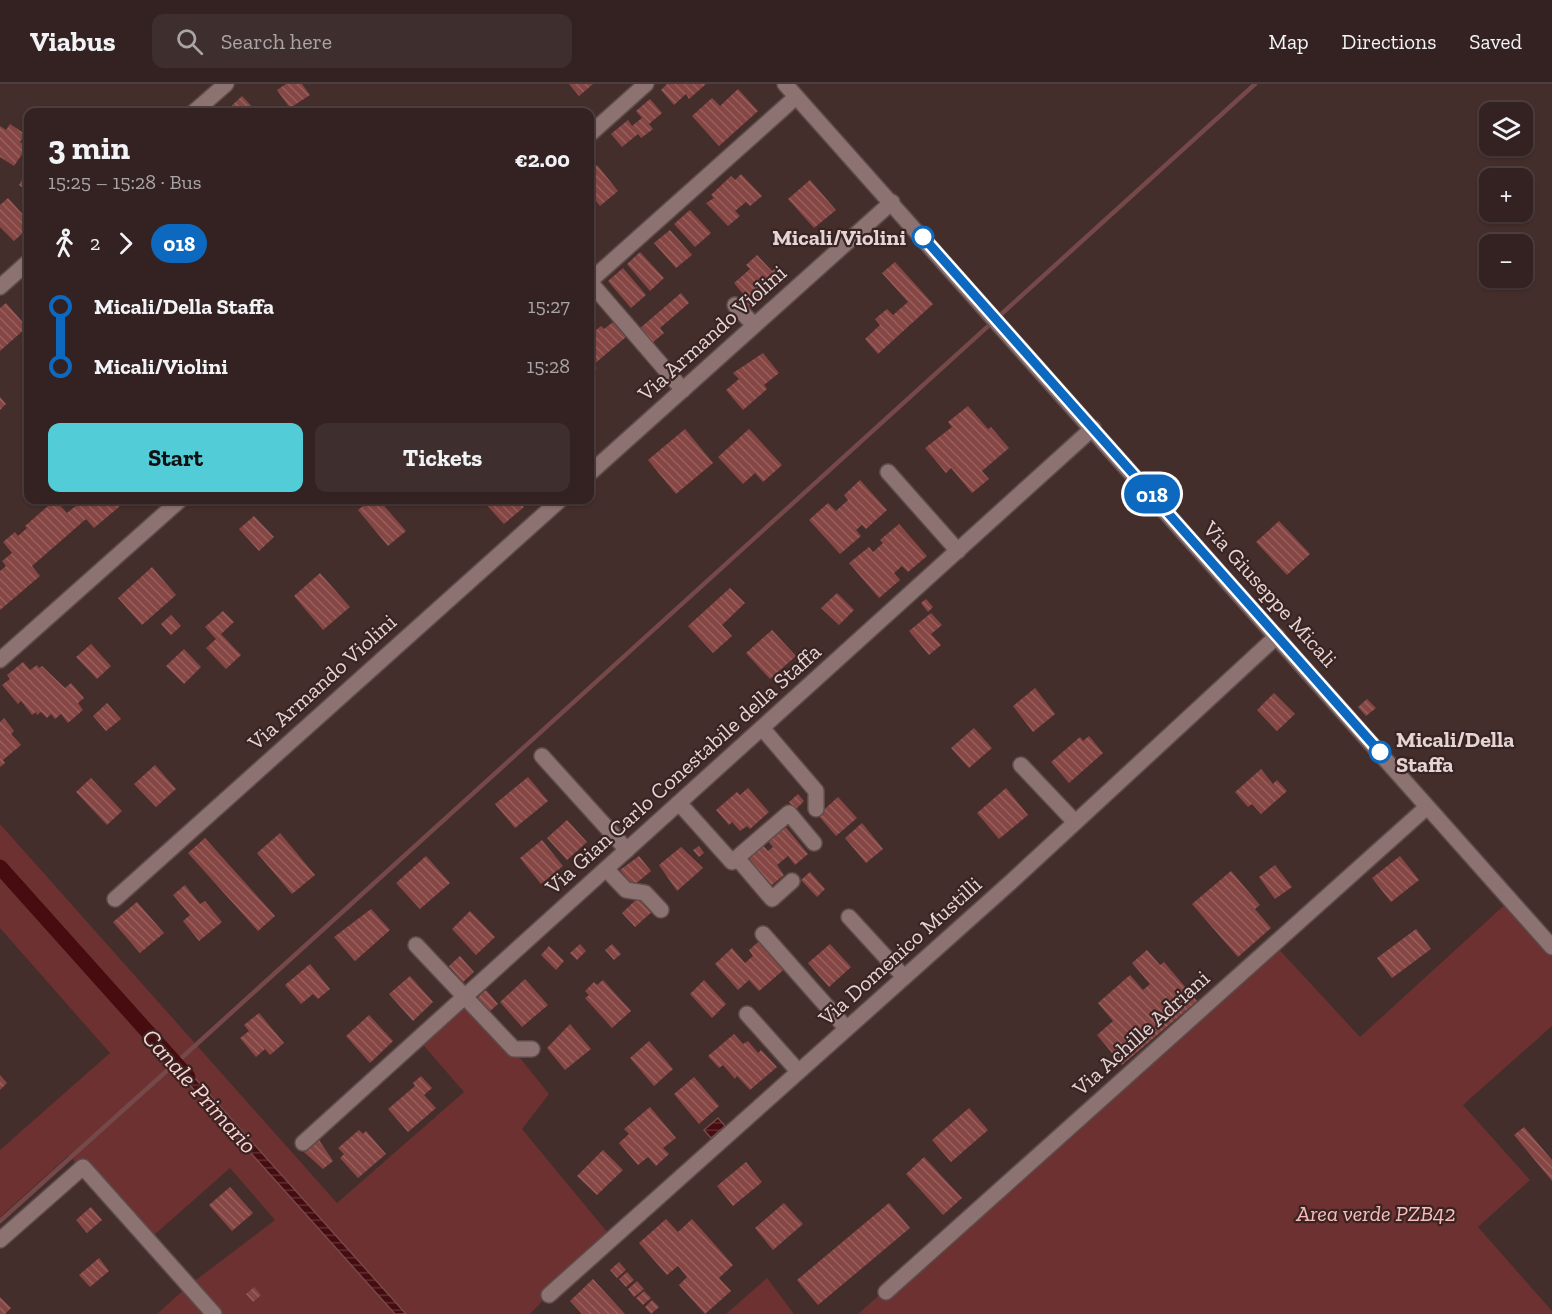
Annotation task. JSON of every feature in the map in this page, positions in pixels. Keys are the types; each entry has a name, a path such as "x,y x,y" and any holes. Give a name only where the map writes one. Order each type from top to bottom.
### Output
{"street":[{"path":"199,108 226,84"},
{"path":"594,130 646,84"},
{"name":"Via Giuseppe Micali","path":"785,84 986,307 1552,946"},
{"path":"594,278 796,97"},
{"name":"Via Armando Violini","path":"594,469 892,202"},
{"path":"0,287 24,265"},
{"path":"594,287 683,390"},
{"path":"735,305 754,325"},
{"name":"Via Gian Carlo Conestabile della Staffa","path":"303,1143 1093,428"},
{"path":"888,472 958,551"},
{"path":"0,660 176,504"},
{"name":"Via Armando Violini","path":"115,899 548,504"},
{"name":"Via Domenico Mustilli","path":"549,1295 904,977 1277,636"},
{"path":"762,728 816,791 816,809"},
{"path":"542,756 627,850"},
{"path":"1021,765 1075,822"},
{"path":"680,803 732,862 789,813 814,843"},
{"name":"Via Achille Adriani","path":"886,1292 1427,807"},
{"path":"737,858 772,899 792,881"},
{"path":"606,869 626,890 645,893 661,910"},
{"path":"849,917 904,977"},
{"path":"763,934 846,1028"},
{"path":"416,945 463,998 514,1049 532,1049"},
{"path":"747,1014 798,1071"},
{"path":"0,1240 83,1167 214,1314"}],"green space":[{"path":"0,824 337,1203 464,1092 418,1039 463,998 507,1042 549,1094 522,1129 608,1233 530,1314 157,1314 188,1286 275,1220 230,1168 145,1243 69,1155 0,1217 0,1150 110,1053 0,928"},
{"name":"Area verde PZB42","path":"1510,900 1552,947 1552,1026 1463,1105 1530,1180 1478,1227 1552,1311 1552,1314 858,1314 1274,944 1360,1037"},
{"path":"767,1278 794,1314 726,1314"}],"water":[{"path":"181,1058 186,1068 406,1314 395,1314 180,1074 167,1071"},
{"path":"718,1118 725,1126 711,1138 704,1130"}],"building":[{"path":"286,84 302,84 310,95 290,108 277,90"},
{"path":"569,84 593,84 579,96"},
{"path":"667,84 706,84 689,99 686,94 674,105 661,90"},
{"path":"738,89 758,111 719,146 692,116 712,98 720,106"},
{"path":"242,96 253,108 229,108"},
{"path":"650,99 662,113 649,124 653,129 641,138 638,134 622,147 611,134 628,120 632,126 642,118 636,111"},
{"path":"10,124 24,133 20,142 24,145 24,151 14,166 0,157 0,126 6,130"},
{"path":"597,165 618,191 600,206 594,198 594,168"},
{"path":"741,174 762,196 750,206 746,202 735,211 740,216 728,226 706,203 714,198 711,195 731,176 735,180"},
{"path":"24,177 24,188 19,185"},
{"path":"810,180 836,210 814,228 788,199"},
{"path":"8,198 24,216 24,232 14,241 0,227 0,205"},
{"path":"690,210 711,233 695,247 674,224"},
{"path":"670,230 692,255 676,268 654,243"},
{"path":"640,252 664,278 650,291 627,264"},
{"path":"757,255 772,271 778,266 788,278 748,311 738,299 743,294 734,283 750,269 746,265"},
{"path":"895,262 933,304 878,354 865,339 880,325 875,319 887,309 893,315 908,302 882,273"},
{"path":"623,268 646,295 631,308 608,281"},
{"path":"681,293 689,303 660,328 664,333 652,343 639,329"},
{"path":"6,303 24,324 24,330 0,351 0,308"},
{"path":"613,322 626,337 594,364 594,332 601,326 604,329"},
{"path":"763,353 779,373 764,385 767,389 743,410 726,390 739,379 733,373"},
{"path":"0,397 6,404 0,410"},
{"path":"968,406 1009,448 982,471 989,479 972,493 951,468 946,473 925,448 952,427 948,422"},
{"path":"685,429 713,463 676,494 648,460"},
{"path":"749,429 782,465 763,482 755,473 743,484 718,457"},
{"path":"860,480 887,510 866,529 862,525 856,530 861,536 840,554 809,520 828,503 836,511 848,500 844,495"},
{"path":"50,504 59,504 67,513 78,504 122,504 94,528 86,519 32,566 40,576 0,610 0,571 6,566 2,561 12,553 3,542 15,532 18,536 27,528 25,526"},
{"path":"365,504 382,504 406,531 388,546 358,510"},
{"path":"486,504 521,504 524,507 504,524"},
{"path":"254,516 274,537 259,551 239,529"},
{"path":"1279,521 1310,554 1287,575 1256,542"},
{"path":"899,524 927,556 908,572 902,566 894,573 900,580 879,598 849,563 869,547 873,552 883,543 880,540"},
{"path":"152,567 176,595 142,625 118,598"},
{"path":"320,573 350,607 323,630 294,596"},
{"path":"730,588 745,603 722,625 732,636 713,653 688,626"},
{"path":"837,593 854,610 839,625 821,608"},
{"path":"926,599 933,607 928,612 921,603"},
{"path":"223,611 234,622 221,634 241,655 226,669 206,648 216,639 205,627"},
{"path":"931,613 942,625 931,634 941,645 929,655 909,631"},
{"path":"171,615 181,626 171,635 161,624"},
{"path":"772,630 796,656 770,679 746,653"},
{"path":"91,644 111,666 97,679 76,657"},
{"path":"184,649 201,667 184,684 166,666"},
{"path":"23,662 30,670 37,665 39,668 42,666 65,688 71,683 84,698 78,703 83,710 68,723 61,714 55,719 51,714 47,718 41,712 32,715 21,701 18,704 2,685 10,679 7,675"},
{"path":"1035,688 1055,714 1033,732 1013,706"},
{"path":"1274,693 1295,714 1277,731 1257,710"},
{"path":"1367,699 1376,708 1366,716 1358,707"},
{"path":"107,703 121,719 106,731 93,716"},
{"path":"4,718 14,731 11,734 21,745 3,760 5,763 0,767 0,722"},
{"path":"974,728 992,748 969,768 951,748"},
{"path":"1089,736 1103,753 1069,783 1051,762 1080,737 1083,741"},
{"path":"155,765 176,789 156,807 134,784"},
{"path":"1261,769 1273,784 1277,780 1287,791 1261,814 1252,804 1248,807 1235,792"},
{"path":"528,777 548,801 515,828 495,804"},
{"path":"91,778 122,811 107,825 76,792"},
{"path":"748,788 769,812 750,829 747,826 740,831 732,822 729,825 716,810 737,792 740,795"},
{"path":"1006,788 1028,815 999,839 977,813"},
{"path":"798,794 804,801 796,809 789,802"},
{"path":"838,797 857,818 836,836 818,815"},
{"path":"567,820 587,842 567,860 547,838"},
{"path":"862,823 883,849 866,863 845,838"},
{"path":"784,825 808,854 795,865 788,856 777,865 784,875 768,888 743,858 761,843 768,851 773,847 767,840"},
{"path":"280,833 315,875 292,894 257,853"},
{"path":"205,838 275,916 258,931 188,853"},
{"path":"542,840 563,866 541,884 520,858"},
{"path":"699,846 704,853 699,857 693,850"},
{"path":"681,847 703,868 677,891 659,865"},
{"path":"426,856 450,883 420,909 396,883"},
{"path":"639,856 651,871 633,886 620,870"},
{"path":"1400,856 1419,880 1391,902 1372,878"},
{"path":"1275,865 1292,887 1275,899 1259,877"},
{"path":"1231,871 1260,905 1255,909 1271,928 1238,957 1192,904"},
{"path":"810,872 825,889 817,897 801,880"},
{"path":"185,885 200,904 205,901 222,922 199,941 183,921 190,915 173,895"},
{"path":"641,895 654,910 635,927 622,913"},
{"path":"137,902 164,933 140,953 113,922"},
{"path":"371,909 390,930 355,961 334,937"},
{"path":"470,911 495,937 476,955 452,929"},
{"path":"1416,929 1431,949 1392,978 1377,958"},
{"path":"763,938 788,966 759,991 749,980 738,990 715,964 732,948 745,963 753,956 749,950"},
{"path":"580,944 586,951 577,960 570,953"},
{"path":"612,944 621,954 614,960 605,950"},
{"path":"830,944 851,967 829,987 808,963"},
{"path":"549,946 564,961 556,970 541,955"},
{"path":"1147,950 1160,965 1164,962 1197,1001 1122,1065 1097,1035 1113,1021 1098,1003 1130,975 1143,990 1150,984 1132,963"},
{"path":"460,956 474,972 463,982 449,966"},
{"path":"310,964 330,989 318,999 313,994 301,1004 285,985"},
{"path":"410,976 433,1002 413,1021 389,994"},
{"path":"525,979 548,1005 522,1027 500,1002"},
{"path":"603,980 631,1011 612,1028 585,998 589,995 585,991 594,982 597,985"},
{"path":"704,980 726,1004 712,1018 690,994"},
{"path":"486,990 498,1004 488,1013 476,999"},
{"path":"259,1013 284,1043 270,1055 265,1049 256,1057 240,1038 249,1031 244,1025"},
{"path":"369,1015 393,1041 370,1063 346,1036"},
{"path":"570,1024 591,1049 565,1070 547,1048"},
{"path":"734,1034 743,1044 748,1041 758,1053 761,1050 777,1067 750,1090 737,1076 735,1079 723,1065 719,1068 708,1056"},
{"path":"649,1041 673,1069 654,1086 630,1058"},
{"path":"0,1075 7,1083 0,1090"},
{"path":"421,1076 432,1088 424,1095 436,1108 408,1132 388,1109 415,1086 413,1083"},
{"path":"694,1077 719,1106 699,1124 674,1094"},
{"path":"650,1107 676,1138 663,1148 669,1154 656,1166 648,1157 638,1165 619,1143 629,1134 624,1129"},
{"path":"969,1108 988,1130 951,1162 932,1140"},
{"path":"1524,1127 1552,1160 1552,1181 1514,1135"},
{"path":"359,1130 363,1134 366,1131 386,1154 358,1178 340,1158 344,1154 338,1148"},
{"path":"319,1140 333,1161 323,1169 304,1152"},
{"path":"603,1150 623,1170 597,1195 577,1176"},
{"path":"924,1157 962,1198 943,1215 906,1174"},
{"path":"746,1162 762,1182 733,1206 717,1186"},
{"path":"230,1187 253,1213 232,1231 209,1205"},
{"path":"784,1203 803,1224 773,1250 755,1228"},
{"path":"889,1203 910,1228 818,1305 797,1280"},
{"path":"91,1207 102,1220 87,1233 76,1220"},
{"path":"666,1219 678,1232 692,1219 733,1265 719,1278 731,1291 705,1314 679,1285 687,1277 678,1266 667,1275 639,1243"},
{"path":"99,1258 109,1271 90,1287 79,1275"},
{"path":"619,1262 626,1270 617,1278 610,1270"},
{"path":"627,1272 634,1280 626,1287 619,1279"},
{"path":"593,1279 625,1314 582,1314 570,1301"},
{"path":"637,1281 644,1289 634,1297 628,1289"},
{"path":"254,1287 261,1295 253,1302 246,1294"},
{"path":"644,1291 651,1298 643,1305 636,1298"},
{"path":"0,1297 11,1308 5,1314 0,1314"},
{"path":"652,1300 659,1307 651,1314 645,1307"}],"waterway":[{"path":"177,1062 1255,84"},
{"name":"Canale Primario","path":"0,867 188,1077"},
{"path":"0,1221 171,1067"}],"bus line":[{"name":"018","path":"923,237 1380,752"}],"place":[{"name":"Micali/Violini","path":"923,237"},
{"name":"Micali/Della Staffa","path":"1380,752"}]}
